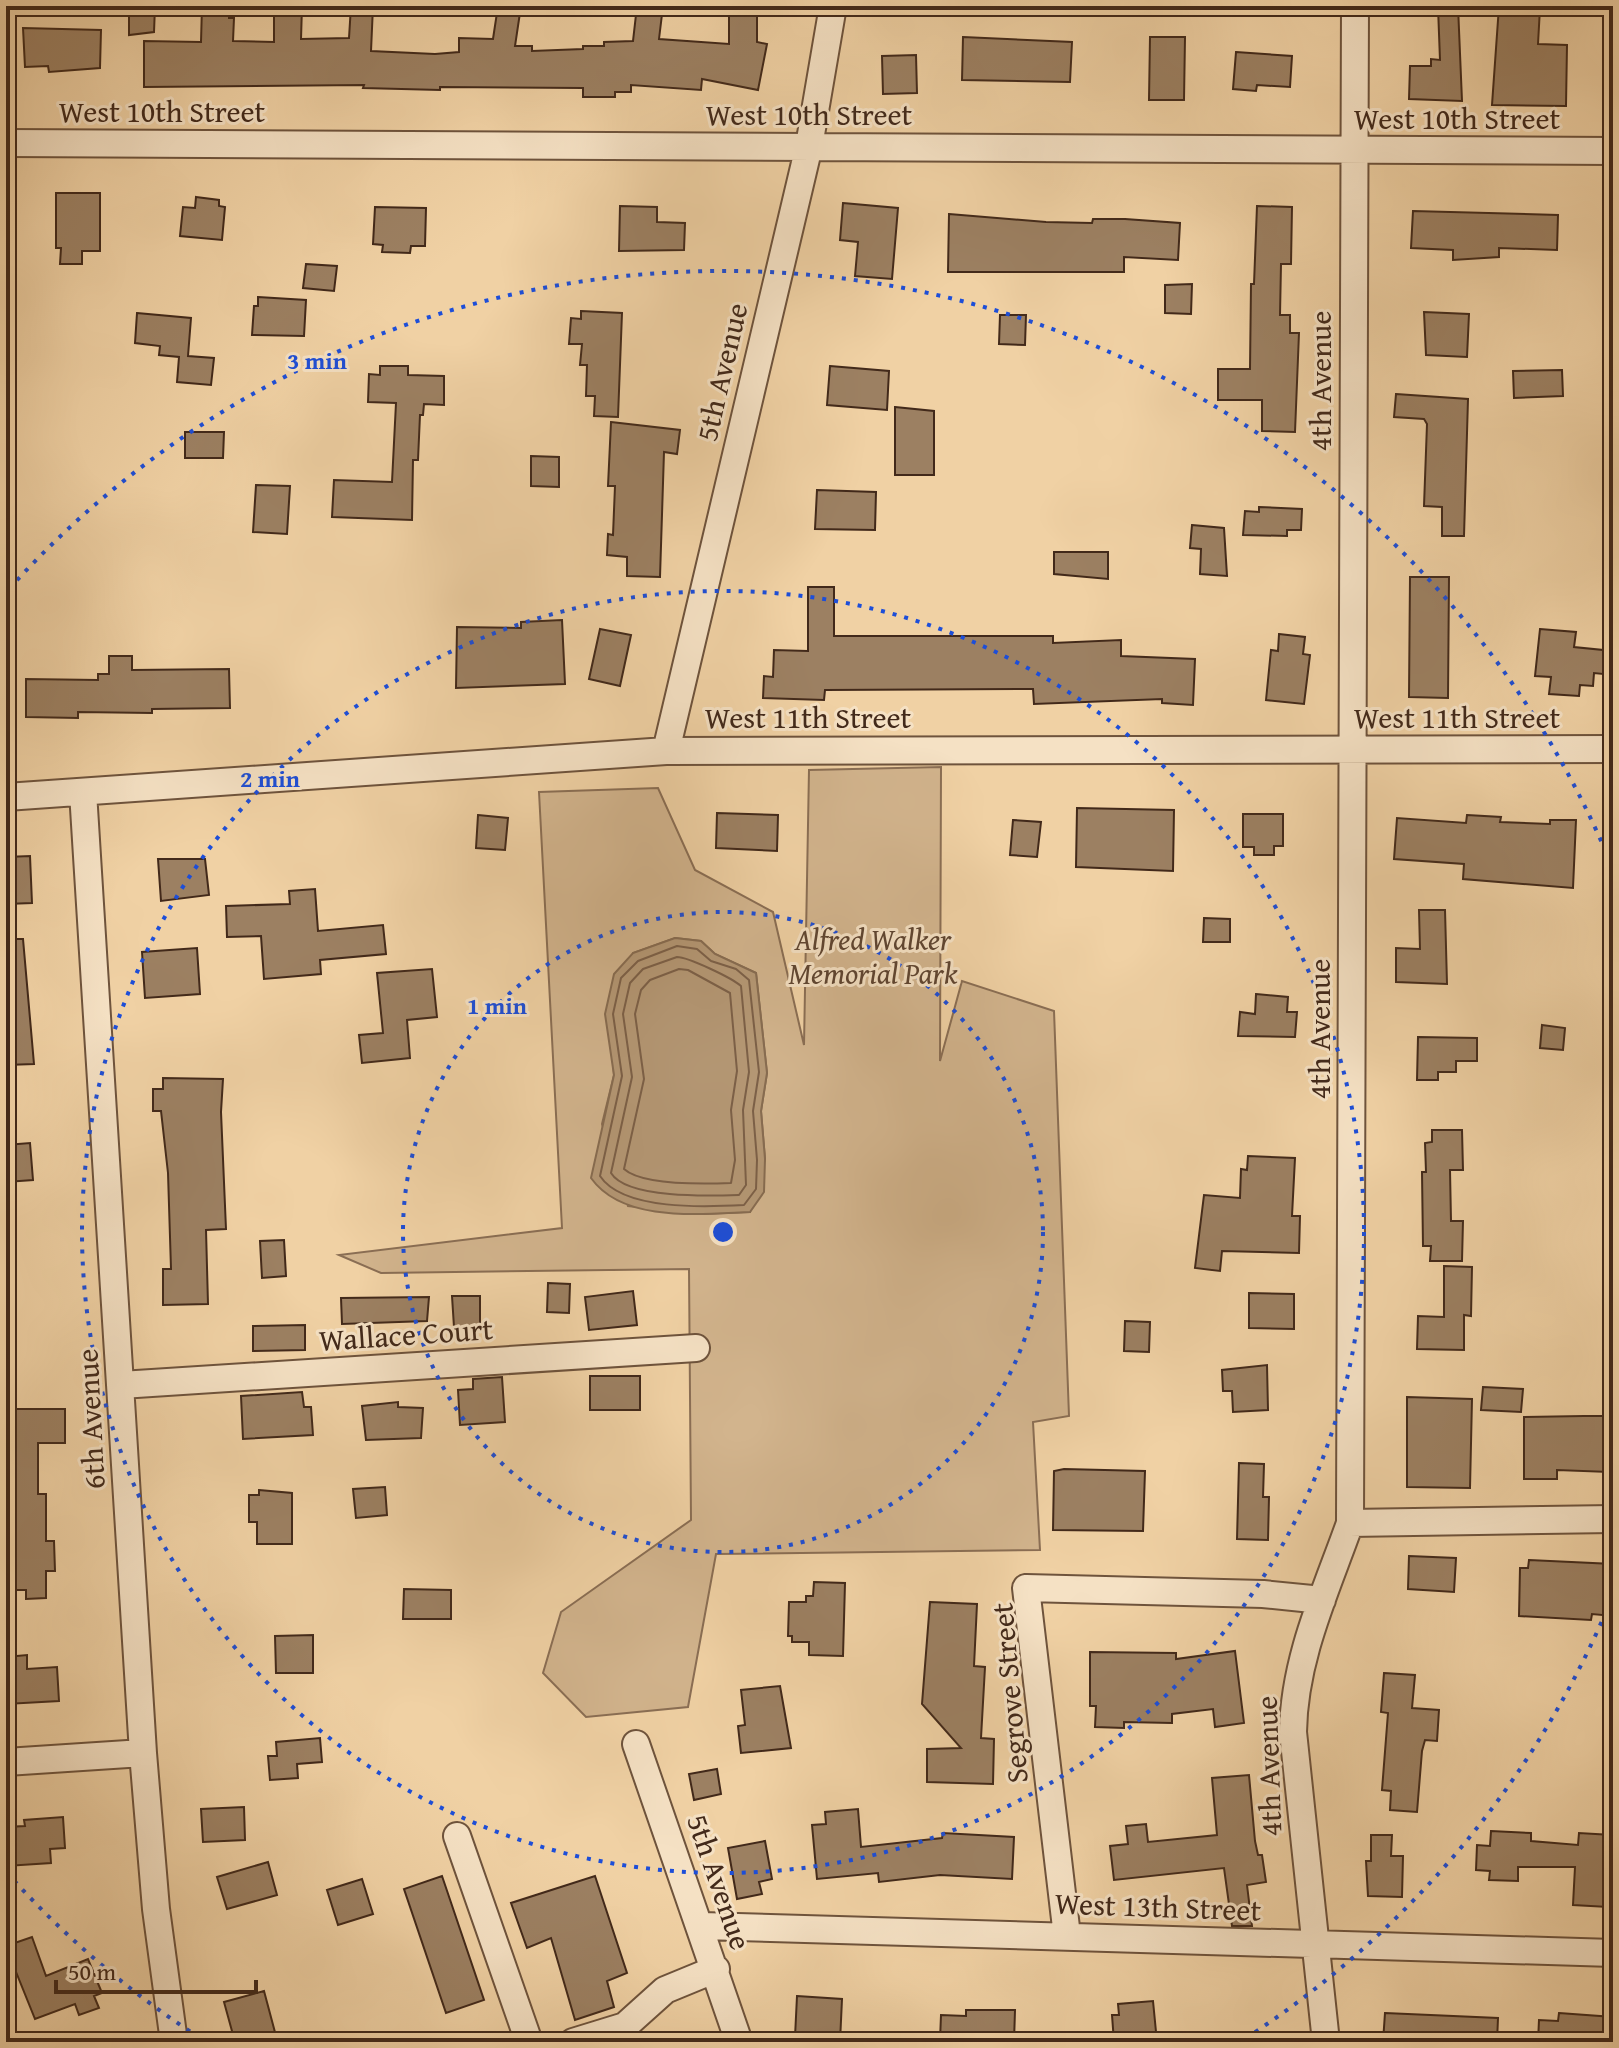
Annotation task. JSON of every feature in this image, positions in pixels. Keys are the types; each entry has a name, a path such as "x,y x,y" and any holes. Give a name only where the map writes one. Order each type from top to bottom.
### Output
{"street":[{"name":"5th Avenue","path":"666,751 809,146 833,6"},
{"name":"4th Avenue","path":"1326,2042 1293,1707 1301,1661 1350,1523 1355,6"},
{"name":"West 10th Street","path":"6,143 1613,151"},
{"name":"West 11th Street","path":"6,797 666,751 1613,749"},
{"name":"6th Avenue","path":"83,792 143,1753 156,1909 174,2042"},
{"name":"Wallace Court","path":"121,1385 696,1348"},
{"path":"1350,1523 1613,1519"},
{"name":"Segrove Street","path":"1067,1936 1026,1588 1263,1594 1322,1600"},
{"name":"5th Avenue","path":"636,1744 702,1926 739,2042"},
{"path":"6,1762 143,1753"},
{"path":"457,1836 529,2042"},
{"name":"West 13th Street","path":"702,1926 1613,1953"},
{"path":"573,2042 625,2026 665,1990 716,1969"}],"green space":[{"name":"Alfred Walker Memorial Park","path":"941,767 940,1061 962,981 1054,1011 1069,1416 1033,1422 1040,1550 716,1554 688,1707 586,1717 543,1673 561,1612 691,1520 689,1269 381,1273 339,1255 562,1228 539,792 658,788 695,870 773,912 804,1045 809,770","holes":["675,938 701,941 715,954 756,973 767,1073 761,1111 765,1159 750,1212 703,1214 628,1206 602,1124 614,1075 612,1052 633,953"]}],"water":[{"path":"675,938 701,941 715,954 756,973 767,1073 761,1111 765,1159 764,1192 750,1212 686,1214 642,1209 622,1203 591,1178 614,1075 605,1014 614,974 633,953"}],"building":[{"path":"129,6 155,6 154,32 129,35"},
{"path":"202,6 229,6 229,18 234,18 233,41 274,42 274,6 302,6 301,39 349,38 351,6 373,6 371,51 435,54 459,52 459,38 493,39 498,6 521,6 515,46 532,46 532,51 583,49 583,46 604,46 604,42 633,41 637,6 663,6 659,39 729,44 729,6 757,6 757,42 767,44 758,90 702,79 701,90 631,85 631,92 615,92 615,97 583,97 583,88 440,87 440,90 363,88 364,85 144,87 144,41 201,42"},
{"path":"1458,6 1462,101 1409,99 1410,66 1431,66 1431,59 1440,60 1438,7"},
{"path":"1499,6 1540,8 1538,44 1567,45 1566,106 1492,105"},
{"path":"23,28 101,30 100,68 49,72 48,66 25,67"},
{"path":"963,37 1072,42 1070,82 962,80"},
{"path":"1150,37 1185,37 1184,100 1149,100"},
{"path":"1236,52 1292,56 1290,87 1257,85 1256,91 1233,89"},
{"path":"916,55 917,93 883,94 882,56"},
{"path":"56,193 100,193 100,251 82,251 82,264 60,264 61,248 56,248"},
{"path":"196,197 219,200 219,206 225,207 222,240 180,236 183,207 195,208"},
{"path":"843,203 898,208 892,279 855,276 858,242 840,240"},
{"path":"620,206 657,207 657,222 685,223 684,250 619,251"},
{"path":"1257,206 1292,207 1291,264 1281,264 1280,315 1290,315 1290,333 1299,333 1295,432 1262,431 1262,400 1218,400 1218,369 1250,369 1251,284 1254,284"},
{"path":"375,207 426,208 425,246 411,246 410,253 382,252 383,245 373,244"},
{"path":"1413,211 1558,215 1557,250 1499,248 1499,257 1453,260 1453,250 1411,248"},
{"path":"949,214 1046,222 1092,223 1093,219 1125,219 1180,223 1178,260 1124,257 1124,272 948,272"},
{"path":"306,264 337,266 334,291 303,288"},
{"path":"1192,284 1191,314 1165,313 1165,285"},
{"path":"258,297 306,300 304,336 252,335 254,306 258,306"},
{"path":"581,311 622,313 618,417 594,416 595,396 586,396 587,365 580,365 582,344 569,344 571,318 581,319"},
{"path":"1424,312 1469,314 1467,357 1426,355"},
{"path":"137,313 191,318 188,356 214,358 211,385 177,382 179,357 159,355 160,346 135,343"},
{"path":"1000,315 1026,315 1025,345 999,344"},
{"path":"380,366 408,366 408,375 444,376 444,405 424,404 423,415 420,415 418,460 413,460 412,520 332,517 334,480 392,482 396,403 368,402 369,374 380,375"},
{"path":"830,366 889,371 887,410 827,405"},
{"path":"1562,370 1563,396 1514,398 1513,371"},
{"path":"1396,394 1468,399 1464,536 1442,536 1442,507 1424,506 1427,424 1424,419 1394,417"},
{"path":"895,407 934,411 934,475 895,475"},
{"path":"611,422 680,430 677,454 664,452 660,577 627,576 627,557 607,555 608,534 613,535 615,486 608,486"},
{"path":"185,432 224,432 223,458 185,458"},
{"path":"531,456 559,457 559,487 531,486"},
{"path":"256,485 290,486 287,534 253,532"},
{"path":"817,490 876,492 875,530 815,529"},
{"path":"1259,507 1302,509 1301,530 1287,530 1287,536 1243,535 1245,511 1259,512"},
{"path":"1192,525 1224,528 1227,576 1200,574 1201,549 1190,548"},
{"path":"1054,552 1108,552 1108,579 1054,574"},
{"path":"1410,577 1449,577 1448,698 1409,697"},
{"path":"808,587 834,587 834,636 1053,636 1053,643 1121,640 1121,656 1195,659 1193,705 1162,703 1162,699 1034,704 1033,689 825,690 824,700 763,698 764,676 773,677 774,650 808,651"},
{"path":"562,620 565,684 456,688 457,627 521,628 521,622"},
{"path":"600,629 631,635 620,686 589,679"},
{"path":"1540,629 1576,632 1574,647 1613,651 1613,675 1594,673 1593,686 1580,685 1579,696 1549,694 1551,677 1535,676"},
{"path":"1279,634 1305,637 1303,654 1310,655 1304,704 1266,700 1271,650 1278,651"},
{"path":"109,656 132,656 132,670 229,669 230,708 152,709 152,713 78,712 78,718 26,717 26,679 98,680 98,674 109,674"},
{"path":"1077,808 1174,810 1173,871 1076,867"},
{"path":"717,813 778,815 777,851 716,848"},
{"path":"1243,814 1283,814 1283,846 1274,846 1274,855 1254,855 1254,847 1243,847"},
{"path":"478,815 508,818 505,850 476,848"},
{"path":"1467,815 1501,817 1500,822 1550,824 1550,820 1576,820 1573,888 1463,879 1464,864 1394,859 1397,818 1466,823"},
{"path":"1013,820 1041,822 1037,857 1010,855"},
{"path":"30,856 32,903 6,904 6,857"},
{"path":"158,859 205,859 209,895 161,901"},
{"path":"315,889 318,931 383,925 386,954 320,960 321,974 264,979 261,936 227,937 226,906 290,904 289,891"},
{"path":"1419,910 1445,910 1447,984 1396,982 1396,948 1420,949"},
{"path":"1204,918 1230,919 1230,942 1203,942"},
{"path":"6,939 23,939 34,1064 6,1065"},
{"path":"197,948 200,994 145,998 142,952"},
{"path":"432,969 437,1017 407,1020 410,1058 362,1063 359,1035 383,1033 377,973"},
{"path":"1256,994 1288,997 1287,1012 1297,1012 1295,1037 1238,1036 1240,1012 1255,1014"},
{"path":"1542,1025 1565,1028 1563,1050 1540,1048"},
{"path":"1418,1037 1477,1038 1477,1061 1456,1061 1456,1072 1438,1072 1438,1080 1417,1080"},
{"path":"163,1078 223,1079 221,1112 226,1229 206,1230 208,1304 163,1305 163,1269 171,1269 168,1173 161,1111 153,1111 153,1089 163,1089"},
{"path":"1432,1130 1462,1130 1463,1170 1450,1170 1451,1221 1463,1221 1462,1261 1430,1261 1431,1246 1423,1246 1422,1172 1426,1172 1425,1143 1432,1142"},
{"path":"30,1143 33,1180 6,1182 6,1145"},
{"path":"1248,1156 1295,1158 1292,1216 1300,1216 1299,1253 1222,1251 1220,1271 1195,1268 1204,1195 1240,1198 1241,1169 1247,1170"},
{"path":"284,1240 286,1276 262,1278 260,1241"},
{"path":"1444,1266 1472,1267 1471,1316 1464,1315 1464,1350 1417,1349 1418,1316 1444,1317"},
{"path":"548,1283 570,1284 569,1313 547,1312"},
{"path":"633,1291 637,1325 589,1330 585,1297"},
{"path":"1249,1293 1294,1294 1294,1329 1249,1328"},
{"path":"452,1296 480,1296 480,1327 454,1327"},
{"path":"429,1297 427,1321 342,1324 341,1298"},
{"path":"1125,1321 1150,1322 1149,1352 1124,1351"},
{"path":"305,1325 305,1350 253,1351 253,1326"},
{"path":"1267,1365 1268,1410 1233,1412 1232,1391 1223,1391 1222,1370"},
{"path":"590,1376 640,1376 640,1410 590,1410"},
{"path":"502,1377 505,1422 460,1425 458,1390 473,1389 473,1379"},
{"path":"1483,1387 1523,1389 1521,1412 1481,1410"},
{"path":"302,1392 304,1407 311,1407 313,1435 243,1439 241,1396"},
{"path":"1407,1397 1472,1399 1470,1488 1407,1487"},
{"path":"398,1402 398,1407 423,1408 421,1438 366,1440 362,1406"},
{"path":"6,1409 65,1409 65,1443 38,1443 38,1494 46,1494 46,1541 54,1541 55,1571 46,1571 46,1598 26,1599 26,1590 9,1590"},
{"path":"1613,1416 1613,1466 1609,1466 1609,1472 1557,1470 1557,1479 1524,1479 1524,1417"},
{"path":"1239,1463 1264,1464 1263,1497 1269,1497 1268,1540 1237,1539"},
{"path":"1054,1471 1145,1471 1143,1531 1053,1530"},
{"path":"385,1487 387,1515 356,1518 353,1489"},
{"path":"259,1490 292,1493 292,1544 257,1544 257,1522 249,1522 249,1495 259,1495"},
{"path":"1409,1556 1456,1558 1454,1592 1408,1589"},
{"path":"1529,1560 1613,1564 1613,1616 1592,1614 1591,1620 1519,1616 1520,1568 1528,1568"},
{"path":"814,1582 845,1583 843,1656 809,1655 809,1642 792,1642 792,1636 788,1636 789,1602 806,1602 806,1596 813,1596"},
{"path":"404,1589 451,1590 451,1619 403,1619"},
{"path":"930,1602 977,1604 974,1666 985,1667 981,1738 994,1739 993,1784 927,1782 927,1749 961,1748 922,1704"},
{"path":"313,1635 313,1673 276,1673 275,1636"},
{"path":"1235,1651 1244,1723 1215,1727 1213,1709 1172,1714 1172,1723 1124,1722 1124,1728 1095,1727 1096,1706 1090,1706 1090,1652 1176,1653 1176,1659"},
{"path":"27,1655 27,1669 57,1667 59,1701 6,1704 6,1657"},
{"path":"1384,1673 1415,1675 1412,1708 1439,1710 1437,1741 1425,1740 1422,1751 1417,1812 1390,1810 1391,1791 1382,1790 1388,1713 1381,1712"},
{"path":"780,1686 791,1748 741,1753 738,1726 745,1725 741,1690"},
{"path":"320,1738 322,1762 297,1764 298,1778 270,1780 268,1756 277,1756 276,1742"},
{"path":"717,1769 721,1794 694,1800 689,1774"},
{"path":"1249,1775 1255,1841 1258,1855 1262,1855 1266,1882 1247,1885 1252,1926 1232,1926 1224,1868 1114,1880 1110,1846 1128,1844 1126,1826 1146,1824 1148,1842 1217,1835 1212,1778"},
{"path":"244,1807 245,1840 203,1842 201,1809"},
{"path":"858,1809 861,1847 942,1838 943,1833 1014,1837 1012,1879 940,1875 879,1882 878,1873 817,1879 812,1825 826,1824 825,1812"},
{"path":"63,1817 65,1848 50,1849 51,1863 6,1866 6,1827 25,1826 24,1820"},
{"path":"1491,1831 1531,1833 1531,1841 1578,1845 1579,1833 1612,1835 1608,1907 1573,1905 1575,1867 1518,1867 1518,1881 1489,1880 1490,1871 1476,1870 1477,1845 1490,1846"},
{"path":"1371,1835 1392,1835 1391,1856 1403,1856 1402,1897 1368,1896 1366,1861 1371,1861"},
{"path":"765,1841 772,1879 759,1882 762,1894 737,1899 728,1848"},
{"path":"268,1862 277,1895 227,1909 217,1877"},
{"path":"442,1876 484,2000 446,2013 404,1889"},
{"path":"595,1876 627,1973 607,1981 614,2007 575,2020 551,1938 527,1948 511,1903"},
{"path":"362,1879 373,1914 338,1925 327,1890"},
{"path":"32,1937 46,1976 88,1959 102,1993 94,1996 99,2008 79,2015 75,2004 35,2019 16,1972 6,1975 6,1946"},
{"path":"264,1991 276,2036 254,2042 235,2042 224,2002"},
{"path":"797,1996 842,1999 840,2042 795,2037"},
{"path":"1153,2001 1157,2042 1114,2042 1112,2015 1119,2015 1118,2004"},
{"path":"966,2010 1015,2010 1014,2042 940,2041 941,2015 966,2016"},
{"path":"1385,2013 1498,2018 1497,2042 1383,2042"},
{"path":"1559,2013 1613,2017 1613,2042 1538,2042 1539,2020 1558,2021"}]}
